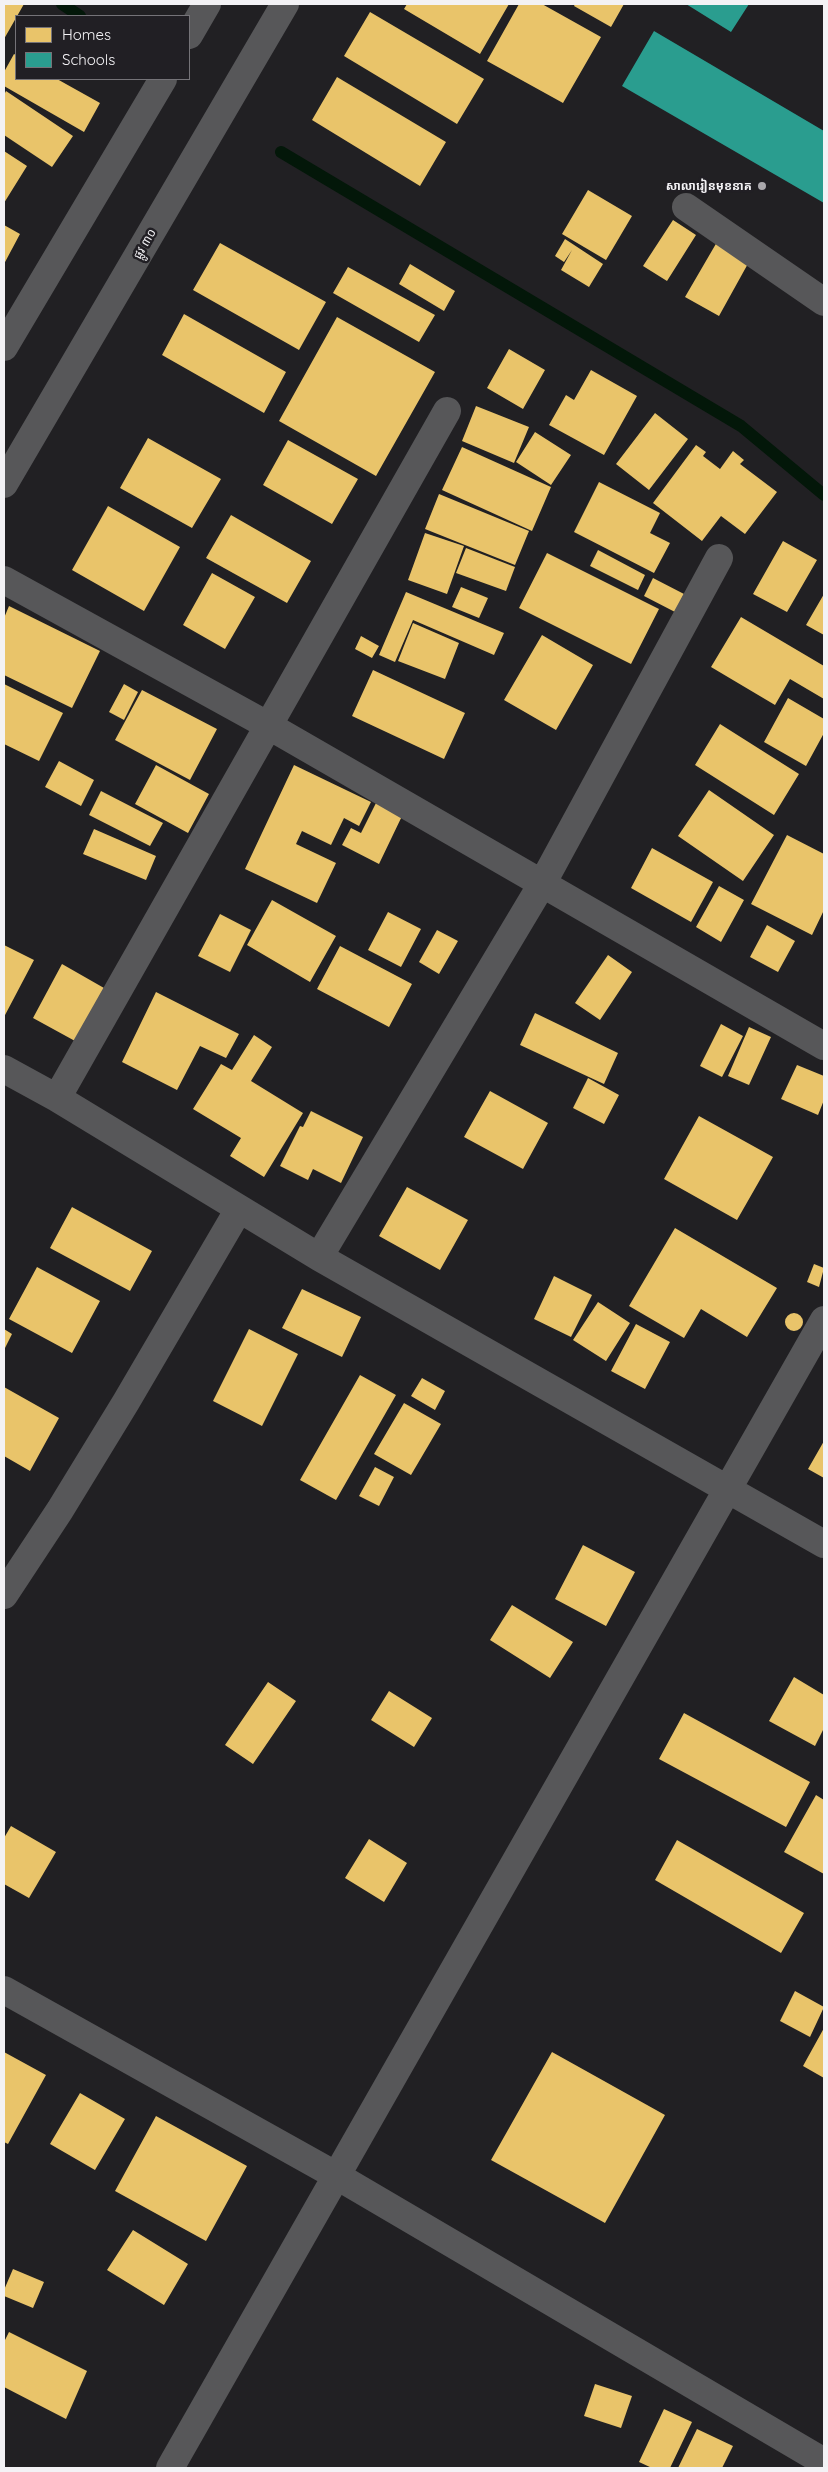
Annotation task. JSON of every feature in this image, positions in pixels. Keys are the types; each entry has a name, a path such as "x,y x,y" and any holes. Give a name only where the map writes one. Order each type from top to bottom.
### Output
{"street":[{"path":"190,33 207,4"},
{"name":"ផ្លូវ ៣០","path":"4,484 285,4"},
{"path":"4,348 162,80"},
{"path":"686,207 824,302"},
{"path":"57,1098 447,411"},
{"path":"319,1257 542,884 719,558"},
{"path":"4,580 268,726 824,1046"},
{"path":"4,1069 57,1098 319,1257 824,1544"},
{"path":"4,1595 60,1510 126,1402 239,1209"},
{"path":"170,2468 729,1491 824,1320"},
{"path":"4,1990 337,2176 824,2463 822,2468"}],"building: Homes":[{"path":"4,4 24,4 18,15 15,15 15,20 4,39"},
{"path":"407,4 509,4 480,54 404,9"},
{"path":"519,4 542,4 601,37 563,103 487,61"},
{"path":"575,4 624,4 611,27 574,6"},
{"path":"370,12 484,79 457,124 344,56"},
{"path":"14,54 15,80 59,80 100,103 84,132 4,86 4,72"},
{"path":"337,77 446,142 420,186 312,120"},
{"path":"6,91 73,136 52,167 4,135 4,95"},
{"path":"4,151 27,166 4,203"},
{"path":"588,190 632,216 606,260 562,234"},
{"path":"673,220 696,235 667,281 643,266"},
{"path":"4,225 20,234 4,264"},
{"path":"565,239 603,264 589,287 561,270 572,250 564,262 555,256"},
{"path":"717,242 750,260 719,316 685,297"},
{"path":"220,243 326,302 299,350 193,290"},
{"path":"410,264 455,291 444,311 399,284"},
{"path":"348,267 435,315 419,342 333,293"},
{"path":"184,314 286,372 264,413 162,355"},
{"path":"337,317 435,372 376,476 279,421"},
{"path":"509,349 545,370 523,409 487,388"},
{"path":"591,370 637,396 604,455 549,425 566,395 574,400"},
{"path":"476,406 529,427 514,463 462,441"},
{"path":"655,413 688,439 649,490 616,464"},
{"path":"535,432 571,455 551,485 516,462"},
{"path":"148,438 221,479 192,528 120,488"},
{"path":"288,440 358,479 332,524 263,485"},
{"path":"696,445 706,452 703,456 720,469 733,451 744,460 740,464 777,492 745,534 721,516 702,541 653,503"},
{"path":"462,447 551,487 532,531 442,490"},
{"path":"599,482 660,513 650,533 670,543 654,573 574,532"},
{"path":"439,494 529,531 515,565 425,529"},
{"path":"108,506 180,547 144,611 72,570"},
{"path":"231,515 311,561 287,603 206,558"},
{"path":"425,533 464,546 447,594 408,580"},
{"path":"783,541 817,560 787,612 753,594"},
{"path":"466,548 515,567 506,591 456,573"},
{"path":"598,550 645,575 638,590 590,566"},
{"path":"547,553 659,609 631,664 519,608"},
{"path":"212,573 255,597 225,649 183,625"},
{"path":"653,578 684,594 675,612 644,596"},
{"path":"461,587 488,598 479,618 452,607"},
{"path":"406,592 504,633 494,655 413,620 395,662 379,655"},
{"path":"824,594 824,635 806,625"},
{"path":"9,606 100,651 72,708 4,675 4,618"},
{"path":"741,617 824,666 824,699 790,679 775,705 711,667"},
{"path":"413,623 459,643 445,679 398,661"},
{"path":"542,635 593,665 556,730 504,700"},
{"path":"361,636 379,646 372,658 355,649"},
{"path":"373,670 465,713 444,759 352,716"},
{"path":"4,684 63,713 39,761 4,744"},
{"path":"124,684 138,692 124,720 109,712"},
{"path":"142,690 217,729 190,780 115,740"},
{"path":"788,698 824,719 824,733 806,766 764,742"},
{"path":"720,724 799,774 774,815 695,765"},
{"path":"59,761 94,780 81,806 45,787"},
{"path":"156,765 209,794 188,833 135,804"},
{"path":"294,765 371,802 359,826 344,818 331,845 302,831 296,844 336,863 317,903 245,869"},
{"path":"709,790 774,835 743,881 678,836"},
{"path":"101,791 163,823 150,846 89,815"},
{"path":"377,801 403,814 379,864 342,845 351,828 361,833"},
{"path":"94,829 156,856 146,880 83,854"},
{"path":"787,835 824,854 824,910 812,935 751,904"},
{"path":"652,848 713,882 691,922 631,888"},
{"path":"719,886 744,900 721,942 696,927"},
{"path":"272,900 336,936 310,982 247,945"},
{"path":"388,912 421,929 401,967 368,950"},
{"path":"220,914 251,930 230,972 198,956"},
{"path":"767,925 795,941 778,972 750,957"},
{"path":"437,930 458,941 439,974 419,962"},
{"path":"4,945 34,960 4,1017"},
{"path":"340,946 412,984 389,1027 317,989"},
{"path":"608,955 632,972 600,1020 575,1003"},
{"path":"62,964 104,988 75,1041 33,1018"},
{"path":"156,992 239,1034 226,1058 200,1046 177,1090 122,1062"},
{"path":"535,1013 618,1053 604,1084 520,1045"},
{"path":"721,1024 743,1036 722,1077 700,1066"},
{"path":"749,1027 771,1037 749,1085 728,1076"},
{"path":"254,1035 272,1047 251,1081 303,1113 264,1177 230,1156 241,1138 193,1109 221,1064 232,1070"},
{"path":"797,1065 824,1076 824,1100 818,1115 781,1099"},
{"path":"588,1078 619,1095 604,1124 573,1108"},
{"path":"490,1091 548,1123 523,1169 464,1137"},
{"path":"311,1111 363,1137 341,1183 313,1169 308,1180 280,1166 300,1126 303,1127"},
{"path":"699,1116 773,1157 737,1220 664,1179"},
{"path":"407,1187 468,1220 440,1270 379,1236"},
{"path":"72,1207 152,1251 130,1291 50,1248"},
{"path":"675,1228 777,1288 747,1337 701,1309 684,1338 629,1306"},
{"path":"814,1264 824,1268 819,1287 807,1282"},
{"path":"37,1267 100,1301 72,1353 9,1319"},
{"path":"554,1276 592,1295 571,1337 534,1319"},
{"path":"302,1289 361,1317 342,1357 282,1328"},
{"path":"598,1302 630,1323 606,1361 573,1340"},
{"path":"794,1313 800,1316 803,1322 800,1328 794,1331 788,1328 785,1322 788,1316"},
{"path":"636,1324 670,1342 645,1389 611,1371"},
{"path":"4,1329 12,1334 4,1350"},
{"path":"249,1329 298,1354 262,1426 213,1401"},
{"path":"360,1375 396,1395 336,1500 300,1480"},
{"path":"422,1378 445,1391 435,1410 411,1396"},
{"path":"4,1387 59,1418 30,1471 4,1456"},
{"path":"404,1403 441,1424 411,1475 374,1454"},
{"path":"824,1441 824,1478 808,1469"},
{"path":"375,1467 394,1477 379,1506 359,1496"},
{"path":"583,1545 635,1572 606,1626 555,1599"},
{"path":"512,1605 573,1642 550,1678 490,1640"},
{"path":"794,1677 824,1695 824,1728 815,1746 769,1721"},
{"path":"268,1682 296,1701 253,1764 225,1745"},
{"path":"389,1691 432,1718 414,1747 371,1720"},
{"path":"684,1713 810,1782 786,1827 659,1759"},
{"path":"816,1795 824,1800 824,1874 784,1852"},
{"path":"11,1826 56,1852 29,1898 4,1884 4,1838"},
{"path":"369,1839 407,1863 384,1902 345,1878"},
{"path":"677,1840 804,1913 781,1953 655,1880"},
{"path":"795,1991 824,2007 810,2037 780,2021"},
{"path":"824,2028 824,2078 803,2066"},
{"path":"4,2052 46,2075 8,2144 4,2142"},
{"path":"552,2052 665,2115 605,2223 491,2160"},
{"path":"80,2093 125,2119 95,2170 50,2144"},
{"path":"156,2116 247,2166 206,2241 115,2191"},
{"path":"133,2230 188,2264 164,2305 107,2270"},
{"path":"13,2269 44,2282 33,2308 4,2296 4,2290"},
{"path":"9,2332 87,2371 66,2419 4,2387 4,2342"},
{"path":"595,2384 632,2396 621,2428 584,2416"},
{"path":"664,2409 692,2422 670,2468 652,2468 639,2462"},
{"path":"697,2429 733,2446 722,2468 678,2468"}],"building: Schools":[{"path":"686,4 749,4 731,32"},
{"path":"654,31 824,131 824,203 622,86"}],"waterway":[{"path":"62,4 78,15"},
{"path":"281,152 741,426 824,495"}],"place":[{"name":"សាលារៀនមុខនាគ","path":"762,186"}]}
